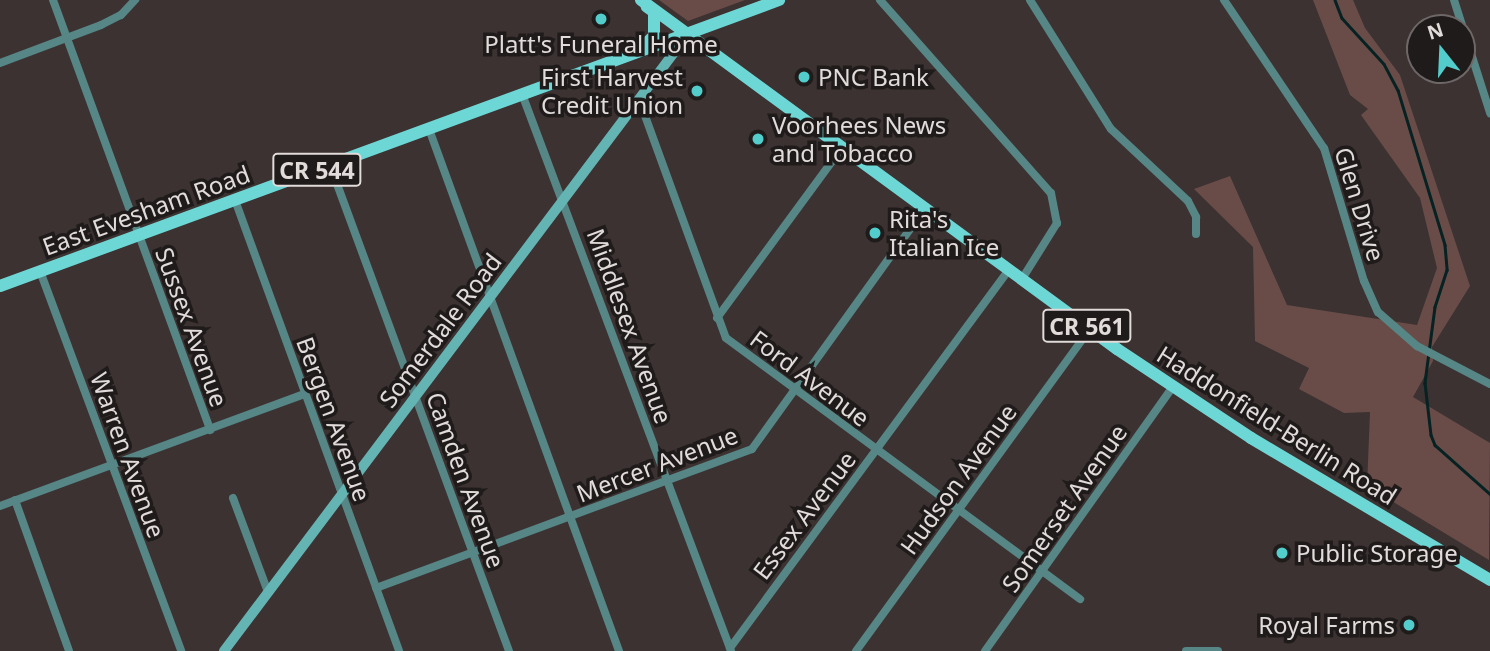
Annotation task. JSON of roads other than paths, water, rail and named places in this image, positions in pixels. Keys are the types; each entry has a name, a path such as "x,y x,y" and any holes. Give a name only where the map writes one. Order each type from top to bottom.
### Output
{"main road":[{"name":"East Evesham Road","path":"0,286 779,0"},
{"path":"634,54 654,36 654,12 644,2"},
{"name":"Haddonfield-Berlin Road","path":"644,2 1090,329 1173,386 1251,438 1490,580"},
{"path":"722,21 714,40 724,60"},
{"name":"Somerdale Road","path":"225,651 414,397 640,102 688,34"}],"street":[{"name":"Sussex Avenue","path":"53,0 210,430"},
{"path":"0,64 121,15 135,0"},
{"path":"880,0 1051,193 1057,223 1022,279"},
{"path":"1030,0 1111,129 1188,201 1196,217 1196,234"},
{"name":"Glen Drive","path":"1224,0 1324,148 1364,282 1378,312 1417,346 1490,384"},
{"path":"1454,0 1490,113"},
{"name":"Middlesex Avenue","path":"522,94 565,201 666,482 730,650"},
{"name":"Ford Avenue","path":"640,102 717,318 734,346 1080,598"},
{"path":"429,129 619,651"},
{"path":"717,318 842,148"},
{"name":"Camden Avenue","path":"330,165 509,651"},
{"name":"Bergen Avenue","path":"235,200 399,651"},
{"name":"Mercer Avenue","path":"376,588 569,519 752,449 925,208"},
{"name":"Essex Avenue","path":"730,650 1009,269"},
{"name":"Warren Avenue","path":"40,271 181,651"},
{"name":"Hudson Avenue","path":"856,651 1090,329"},
{"name":"Somerset Avenue","path":"985,651 1173,386"},
{"path":"0,506 304,394"},
{"path":"233,498 268,592"},
{"path":"15,500 69,651"},
{"path":"1186,651 1218,651"}],"waterway":[{"path":"1335,0 1342,18 1384,64 1398,90 1445,245 1447,270 1435,307 1425,383 1431,435 1435,445 1490,494"}],"place":[{"name":"Platt's Funeral Home","path":"601,19"},
{"name":"PNC Bank","path":"804,77"},
{"name":"First Harvest Credit Union","path":"697,91"},
{"name":"Voorhees News and Tobacco","path":"758,139"},
{"name":"Rita's Italian Ice","path":"875,233"},
{"name":"Public Storage","path":"1282,553"},
{"name":"Royal Farms","path":"1409,625"}]}
